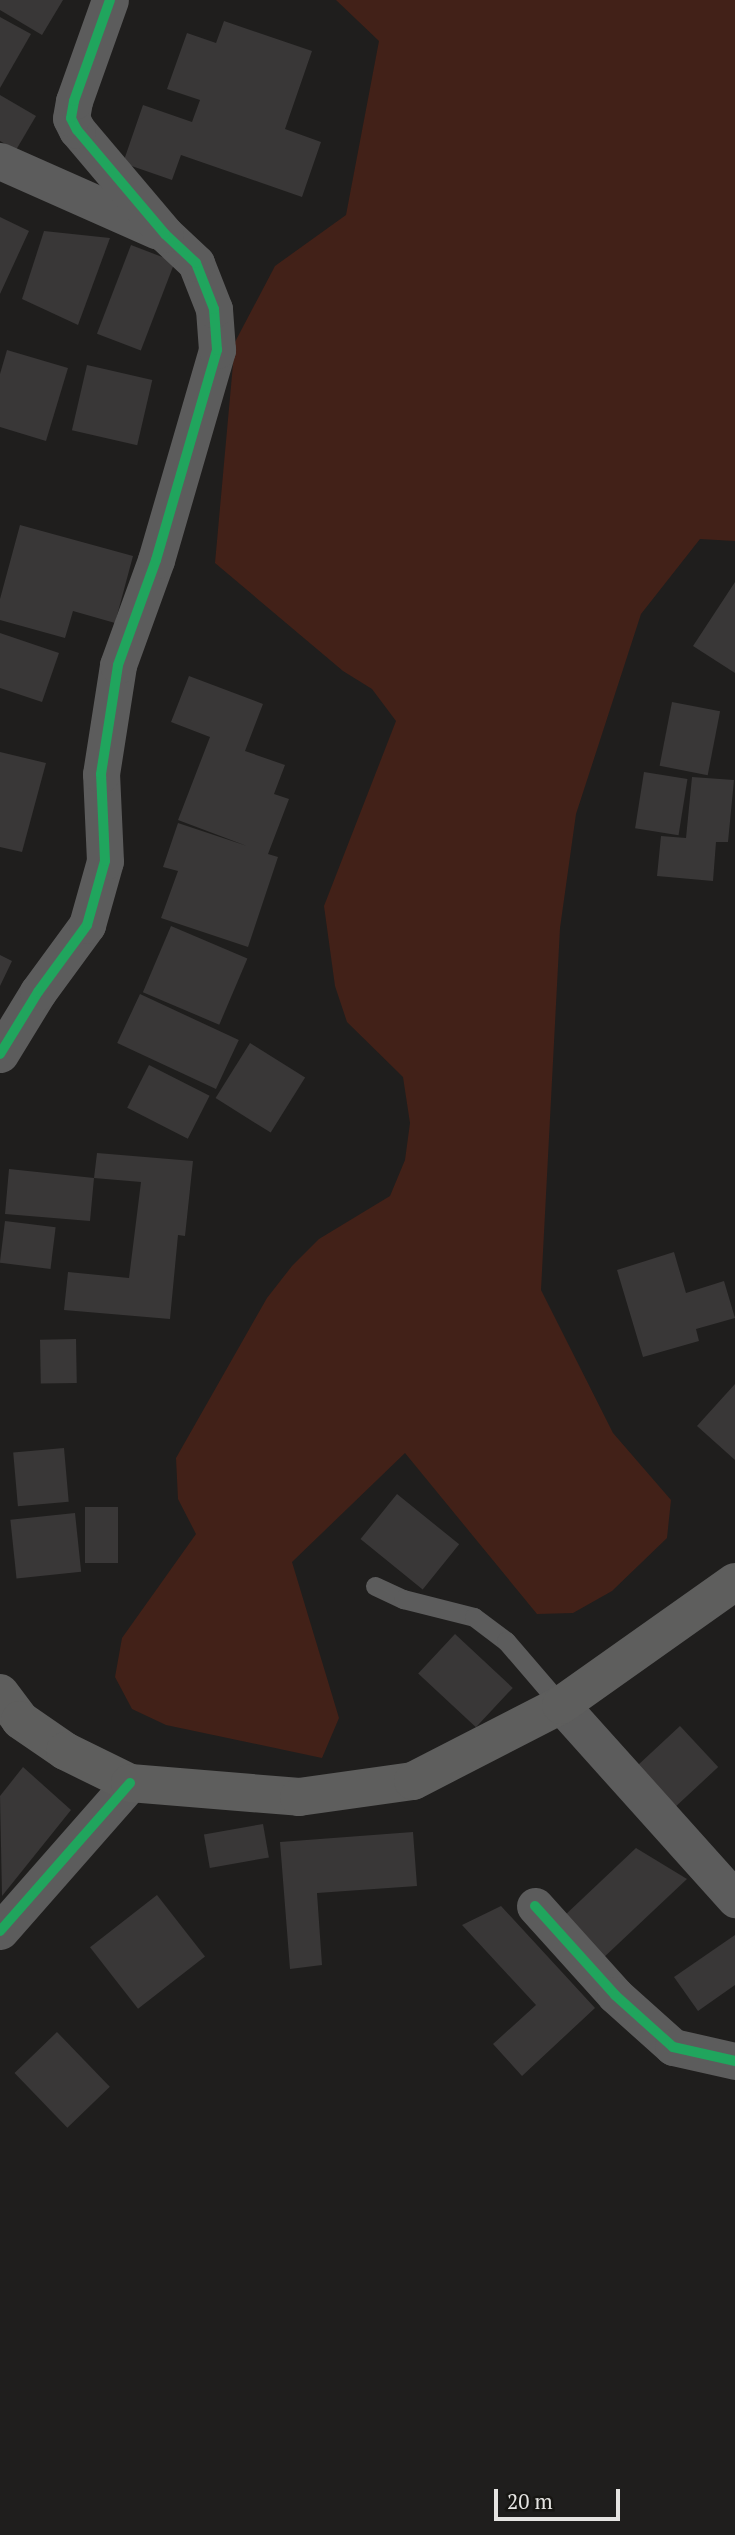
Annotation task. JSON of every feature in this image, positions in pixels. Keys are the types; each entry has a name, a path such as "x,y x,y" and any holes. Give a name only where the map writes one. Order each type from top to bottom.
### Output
{"main road":[{"path":"0,1693 20,1720 65,1751 130,1783 299,1797 413,1781 561,1705 735,1582"}],"street":[{"path":"0,1054 38,992 87,925 105,861 101,774 118,665 156,560 217,350 214,309 196,263 165,234 77,130 71,118 74,101 110,0"},
{"path":"0,161 165,234"},
{"path":"561,1705 735,1899"},
{"path":"0,1931 130,1783"},
{"path":"534,1906 615,1995 673,2047 735,2061"}],"lane":[{"path":"375,1586 403,1600 474,1617 506,1641 561,1705"}],"shaded area":[{"path":"336,0 735,0 735,541 700,539 641,614 576,814 560,928 541,1290 613,1433 671,1500 667,1538 612,1591 573,1613 537,1614 405,1453 292,1562 339,1718 322,1758 166,1725 132,1709 115,1677 122,1638 196,1534 178,1499 176,1458 267,1298 292,1266 319,1239 390,1196 405,1160 410,1123 403,1077 347,1022 335,986 324,906 396,721 372,689 343,671 215,563 235,342 275,266 346,215 379,41"}],"building":[{"path":"0,0 63,0 42,35 0,10"},
{"path":"0,17 31,34 0,88"},
{"path":"224,21 312,51 285,129 321,142 302,197 181,155 172,180 123,163 143,105 192,122 200,100 167,89 187,33 216,43"},
{"path":"0,95 36,116 16,150 0,141"},
{"path":"0,217 29,231 0,294"},
{"path":"44,231 110,238 78,325 22,299"},
{"path":"131,245 175,262 141,351 97,334"},
{"path":"7,350 68,368 46,441 0,427 0,374"},
{"path":"87,365 152,380 137,445 72,430"},
{"path":"20,525 133,556 115,623 73,611 65,638 0,620 0,599"},
{"path":"735,582 735,673 693,646"},
{"path":"0,633 59,653 42,702 0,688"},
{"path":"189,676 263,704 245,751 285,765 274,794 289,799 268,854 278,857 248,947 161,918 178,871 163,867 178,823 247,846 178,820 210,737 171,722"},
{"path":"672,702 720,711 708,775 660,766"},
{"path":"0,752 46,763 22,852 0,847"},
{"path":"644,772 687,779 679,835 635,828"},
{"path":"692,777 734,780 728,842 716,842 713,881 657,876 661,836 686,838"},
{"path":"171,926 247,958 219,1025 143,992"},
{"path":"0,955 12,961 0,986"},
{"path":"140,994 239,1040 216,1089 117,1043"},
{"path":"250,1043 305,1077 271,1133 216,1098"},
{"path":"149,1065 210,1096 188,1139 127,1108"},
{"path":"97,1153 193,1161 185,1236 178,1235 170,1319 64,1310 68,1272 129,1278 141,1182 94,1178"},
{"path":"9,1169 94,1178 90,1221 5,1214"},
{"path":"5,1221 56,1227 51,1269 0,1263"},
{"path":"674,1252 686,1293 724,1281 735,1318 696,1329 699,1341 643,1357 617,1270"},
{"path":"76,1339 77,1383 41,1384 40,1340"},
{"path":"735,1384 735,1460 697,1426"},
{"path":"64,1448 69,1502 18,1506 13,1452"},
{"path":"397,1494 459,1544 423,1589 360,1539"},
{"path":"85,1507 118,1507 118,1563 85,1563"},
{"path":"75,1513 81,1572 17,1578 10,1520"},
{"path":"455,1634 513,1688 476,1727 418,1673"},
{"path":"680,1726 718,1767 674,1809 635,1768"},
{"path":"23,1767 71,1810 2,1896 0,1796"},
{"path":"263,1824 269,1857 210,1868 204,1834"},
{"path":"413,1832 417,1886 317,1893 322,1965 290,1969 280,1842"},
{"path":"636,1848 687,1879 601,1960 563,1917"},
{"path":"157,1895 205,1956 138,2009 90,1947"},
{"path":"501,1906 595,2008 522,2076 493,2044 536,2005 462,1925"},
{"path":"735,1935 735,1985 698,2011 674,1977"},
{"path":"57,2032 110,2087 67,2128 15,2073"}],"cycle path":[{"path":"0,1054 38,992 87,925 105,861 101,774 118,665 156,560 217,350 214,309 196,263 165,234 77,130 71,118 74,101 110,0"},
{"path":"0,1931 130,1783"},
{"path":"535,1906 615,1995 673,2047 735,2061"}]}
